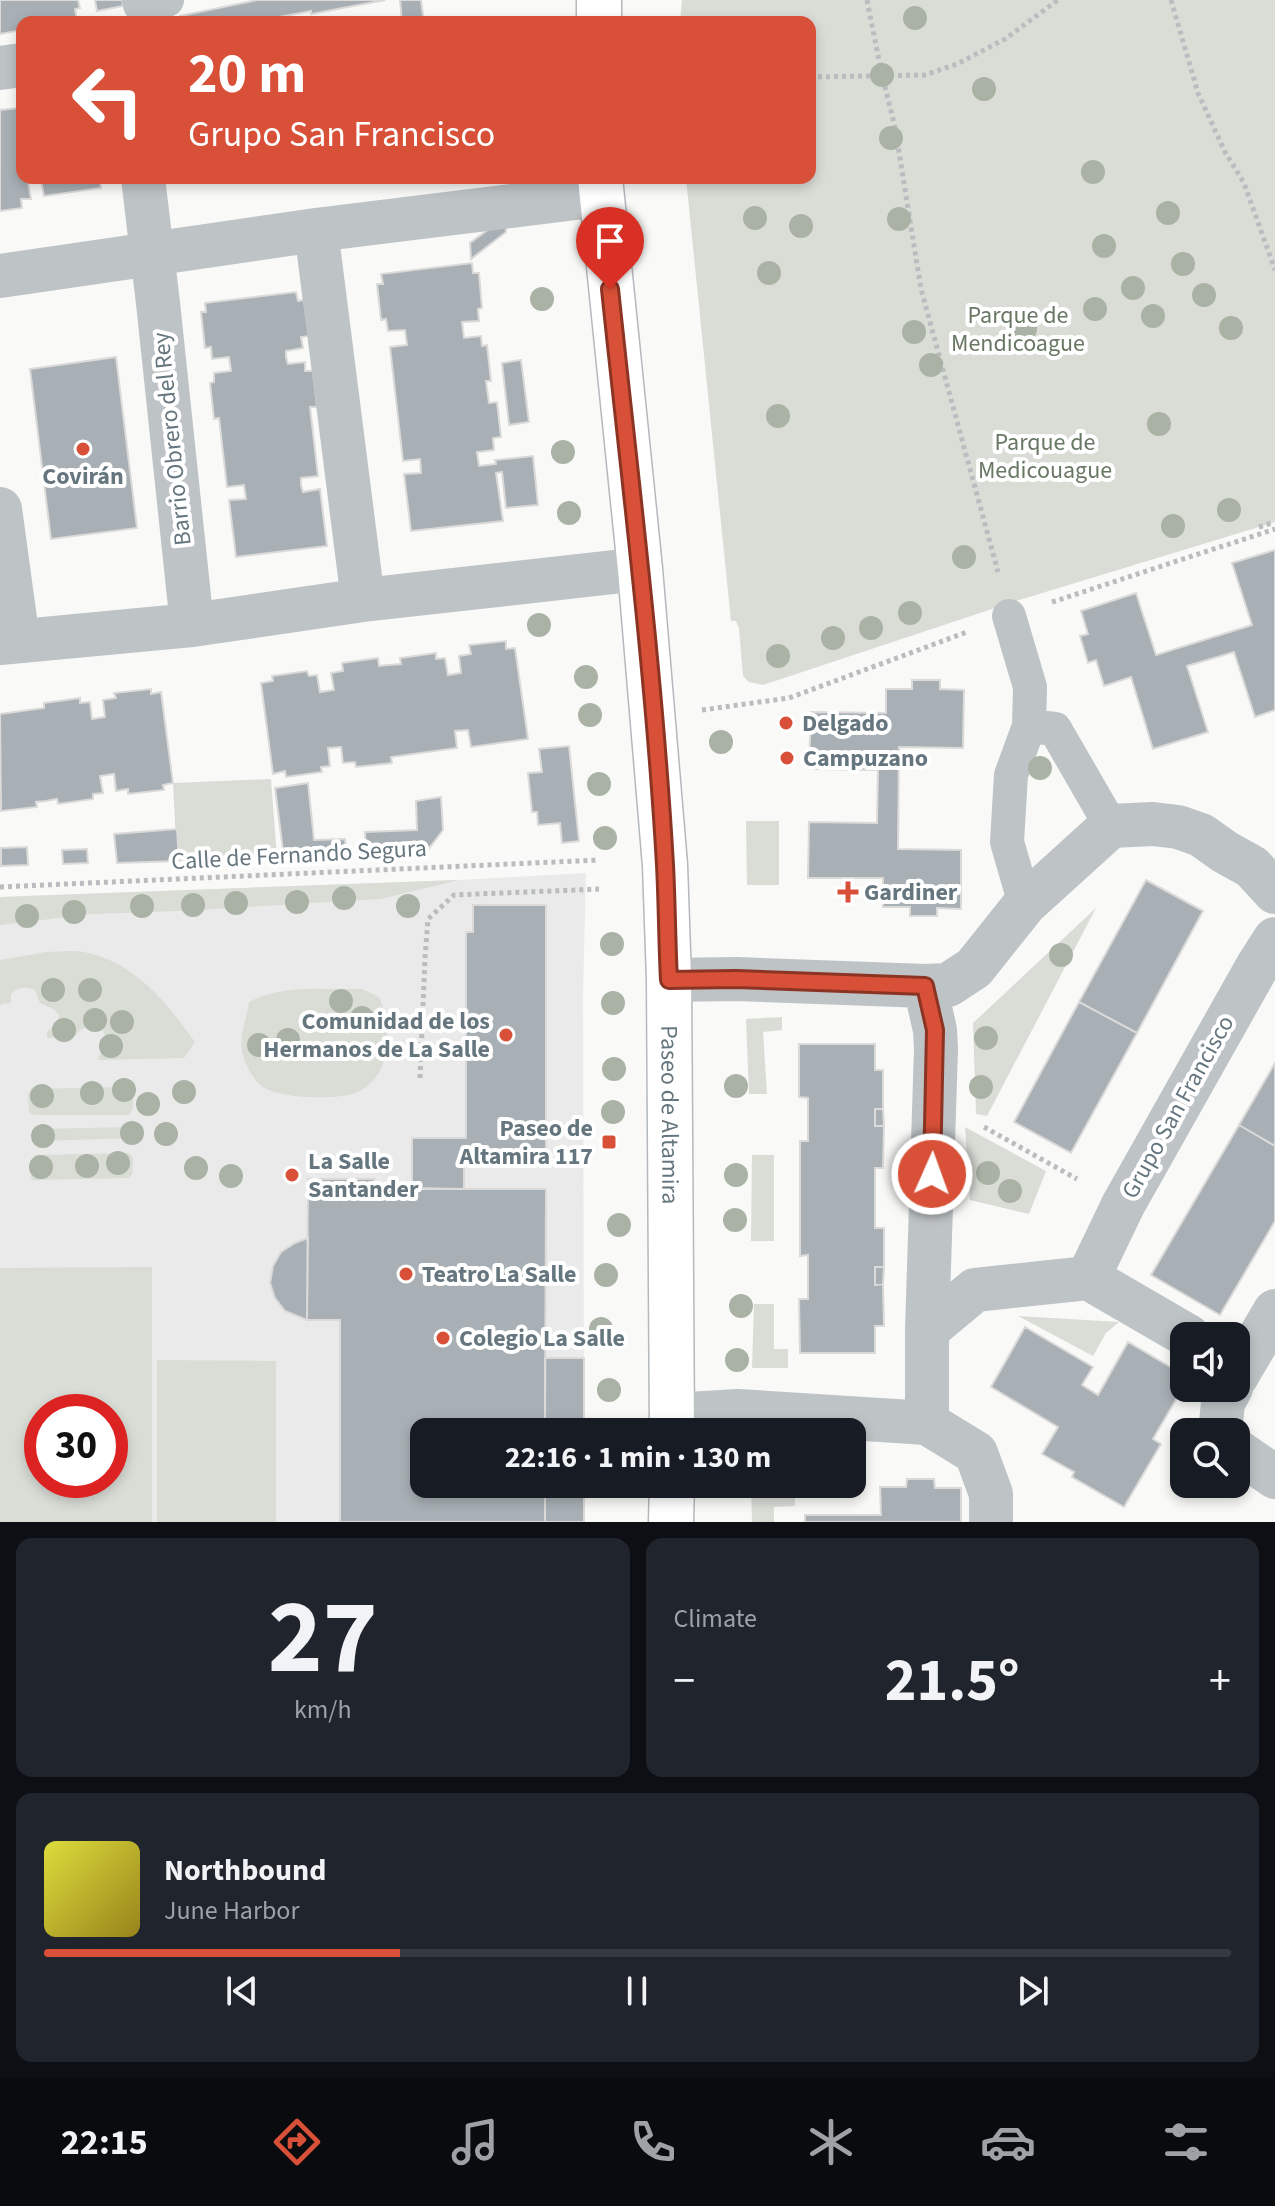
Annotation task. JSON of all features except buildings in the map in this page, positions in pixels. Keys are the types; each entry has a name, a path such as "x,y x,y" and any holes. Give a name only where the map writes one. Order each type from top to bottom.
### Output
{"main road":[{"name":"Paseo de Altamira","path":"600,187 640,569 665,865 669,980 672,1418"},
{"path":"671,1522 672,1498"}],"street":[{"name":"Barrio Obrero del Rey","path":"144,184 192,625"},
{"path":"0,276 600,187"},
{"path":"316,230 363,600"},
{"path":"0,509 9,642 192,625 363,600 640,569"},
{"path":"669,980 948,985 974,968 1025,904 1111,826 1153,824 1178,827 1201,835 1252,867 1275,892"},
{"name":"Grupo San Francisco","path":"1088,1278 1123,1205 1275,939"},
{"path":"925,986 936,1049 927,1423"},
{"path":"927,1330 975,1290 1088,1278 1170,1326"},
{"path":"1250,1351 1275,1311"},
{"path":"700,1418 738,1411 848,1418"},
{"path":"866,1419 927,1423 976,1453 991,1494 991,1522"},
{"path":"1250,1461 1275,1477"}],"lane":[{"path":"139,0 140,5 167,0"},
{"path":"1009,616 1030,687 1029,726 1011,775 1007,842 1025,904"},
{"path":"1029,726 1055,729 1111,826"}],"path":[{"path":"867,0 895,127 921,289 1009,616"},
{"path":"816,77 925,75 957,64 1005,39 1058,0"},
{"path":"1171,0 1198,93 1225,152 1244,183 1275,270"},
{"path":"1259,527 1272,523"},
{"name":"Calle de Fernando Segura","path":"0,887 599,860"},
{"path":"420,1078 428,919 454,895 599,889"},
{"path":"984,1126 1123,1205"}],"shaded area":[{"name":"La Salle Santander","path":"586,873 583,993 584,1418 410,1418 410,1498 584,1498 584,1522 0,1522 0,897"}],"green space":[{"name":"Parque de Mendicoague","path":"682,0 1275,0 1275,522 1013,602 763,685 749,682 743,676 739,628 736,621 731,621 687,184 816,184 816,16 681,16"},
{"path":"271,779 277,858 177,861 173,783"},
{"path":"746,821 779,821 779,885 747,885"},
{"path":"459,880 381,899 93,914 0,925 0,897"},
{"path":"1096,908 987,1116 976,1114 973,1023"},
{"path":"46,952 84,952 102,957 134,974 173,1012 195,1042 184,1058 98,1060 107,1042 102,1027 93,1024 75,1036 47,1038 47,1032 57,1023 59,1016 55,1010 40,1003 35,990 16,990 11,994 11,1003 0,1006 0,960"},
{"path":"362,989 379,997 386,1021 384,1061 371,1083 351,1094 311,1097 271,1091 256,1080 245,1061 241,1045 249,1002 290,990"},
{"path":"782,1017 782,1030 763,1032 767,1094 749,1094 746,1019"},
{"path":"123,1087 133,1091 133,1108 129,1115 34,1115 29,1112 28,1095 31,1089"},
{"path":"131,1127 136,1134 132,1138 32,1139 32,1132 36,1129"},
{"path":"965,1127 1046,1171 1029,1214 970,1200"},
{"path":"129,1153 133,1158 129,1178 32,1180 31,1177 34,1155"},
{"path":"752,1155 774,1155 774,1241 751,1241"},
{"path":"152,1267 152,1522 0,1522 0,1268"},
{"path":"754,1304 774,1304 774,1349 788,1349 788,1368 752,1368"},
{"path":"1018,1316 1119,1322 1106,1333 1093,1356"},
{"path":"157,1360 276,1361 276,1522 157,1522"},
{"path":"751,1498 795,1498 795,1506 774,1507 774,1522 752,1522"}],"place":[{"name":"Covirán","path":"83,449"},
{"name":"Delgado","path":"786,723"},
{"name":"Campuzano","path":"787,758"},
{"name":"Gardiner","path":"848,892"},
{"name":"Comunidad de los Hermanos de La Salle","path":"506,1035"},
{"name":"Paseo de Altamira 117","path":"609,1142"},
{"name":"La Salle Santander","path":"292,1175"},
{"name":"Teatro La Salle","path":"406,1274"},
{"name":"Colegio La Salle","path":"443,1338"}],"route":[{"path":"610,289 653,716 665,865 669,980 736,979 925,986 936,1049 932,1174"}],"park label":[{"name":"Parque de Medicouague","path":"1045,456"}]}
